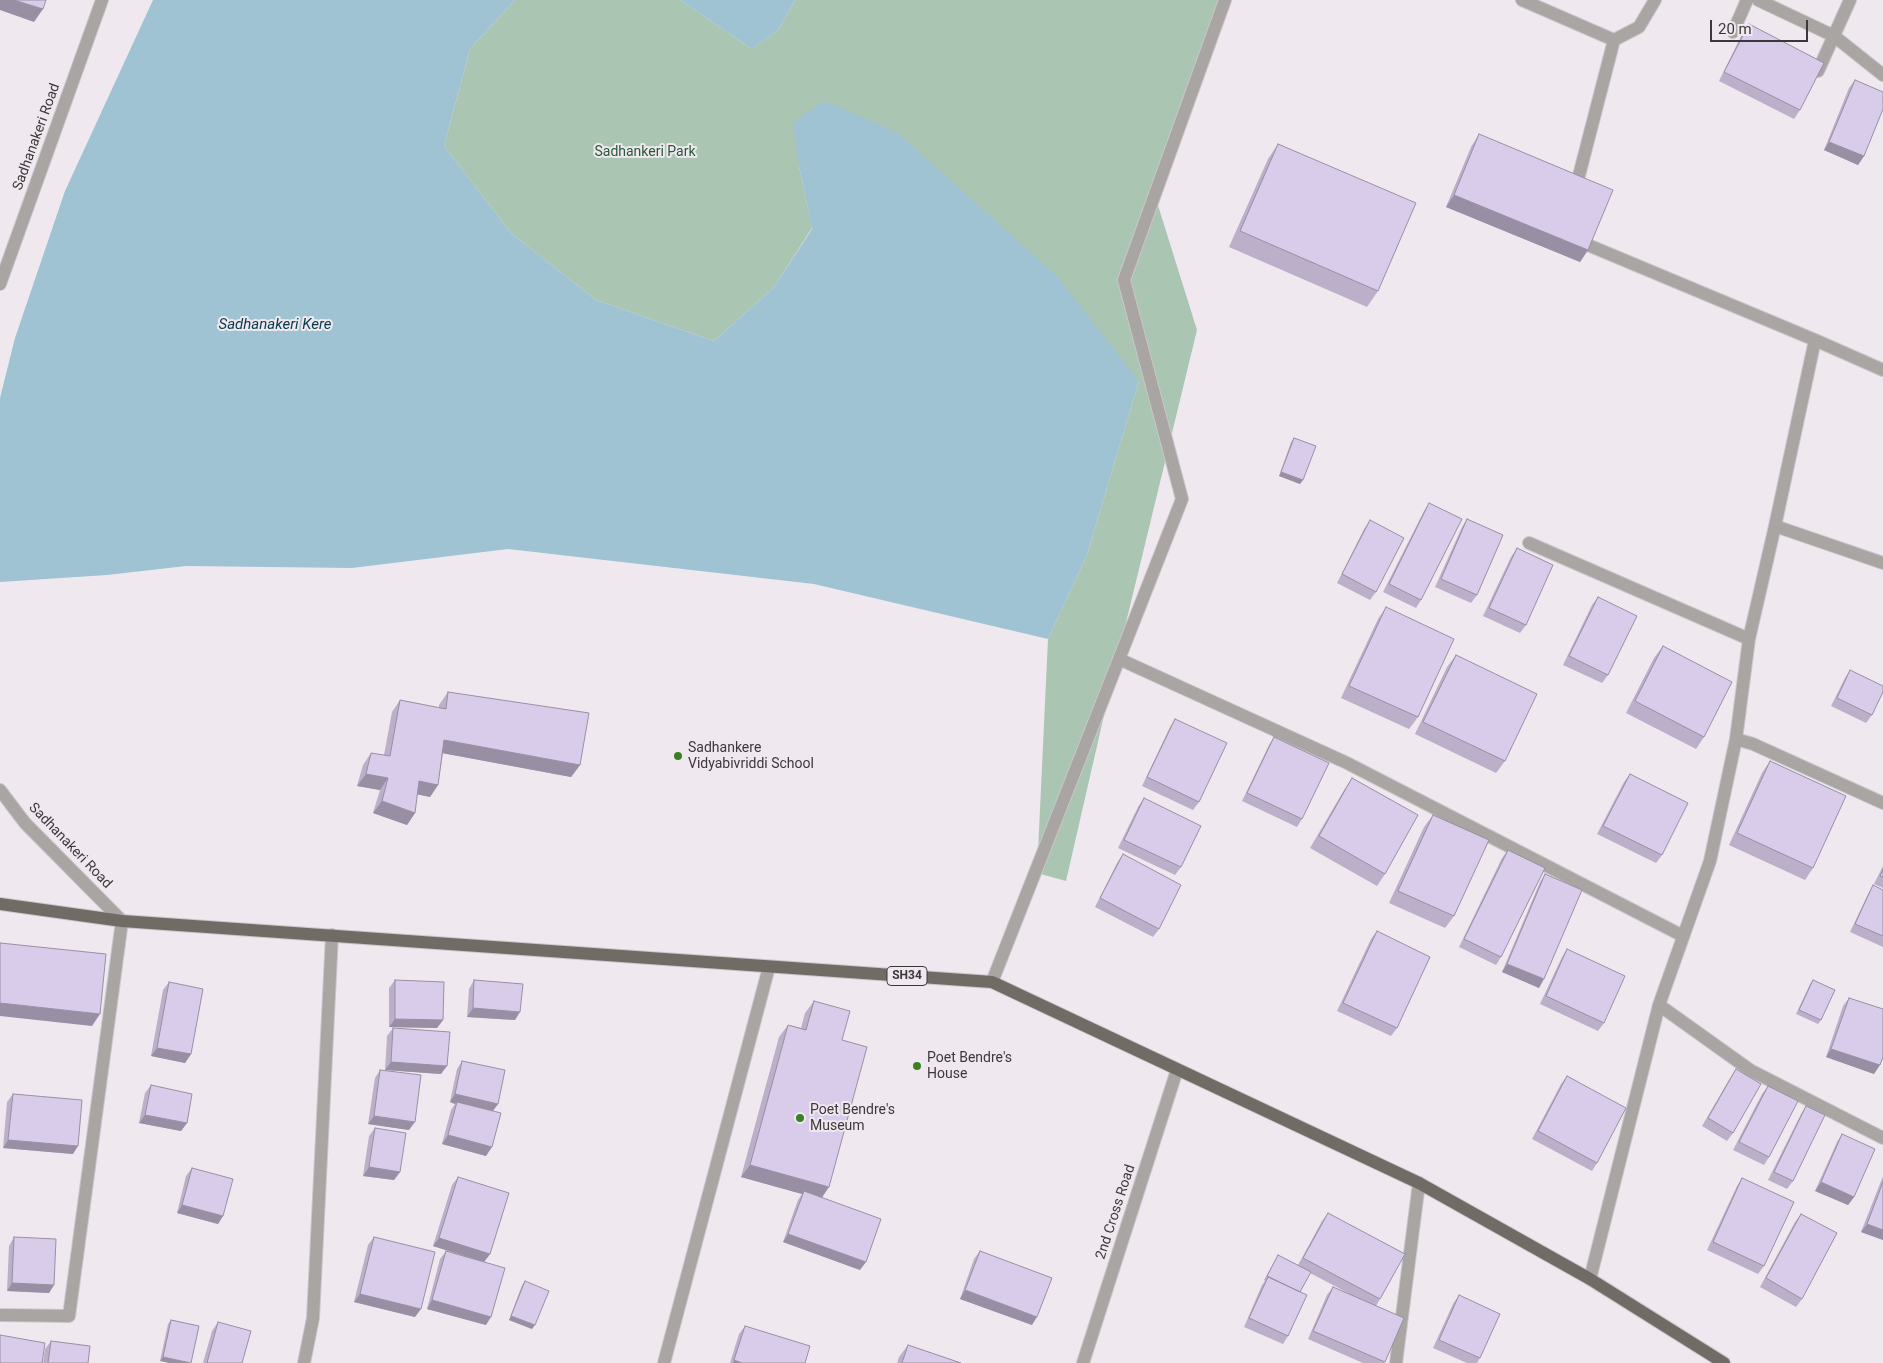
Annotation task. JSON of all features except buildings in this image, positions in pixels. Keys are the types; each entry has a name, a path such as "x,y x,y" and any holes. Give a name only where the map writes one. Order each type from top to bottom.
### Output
{"main road":[{"name":"SH34","path":"0,904 122,920 992,982 1419,1184 1590,1279 1724,1363"}],"street":[{"name":"Sadhanakeri Road","path":"0,284 102,0"},
{"path":"992,982 1182,499 1124,280 1225,0"},
{"path":"1522,0 1614,40"},
{"path":"1571,207 1614,40 1639,27 1656,0"},
{"path":"1733,32 1747,0"},
{"path":"1758,0 1834,36 1883,75"},
{"path":"1818,71 1850,0"},
{"path":"1564,235 1816,340 1883,370"},
{"path":"1590,1279 1660,1005 1710,861 1736,739 1749,639 1816,340"},
{"path":"1775,526 1883,563"},
{"path":"1529,543 1749,639"},
{"path":"1119,659 1347,763 1632,911 1684,936"},
{"path":"1736,739 1754,744 1883,803"},
{"name":"Sadhanakeri Road","path":"0,790 25,823 122,920"},
{"path":"0,1315 69,1316 122,920"},
{"path":"304,1363 313,1318 332,935"},
{"path":"664,1363 769,967"},
{"path":"1660,1005 1750,1070 1883,1138"},
{"name":"2nd Cross Road","path":"1082,1363 1177,1070"},
{"path":"1396,1363 1419,1184"}],"green space":[{"name":"Sadhankeri Park","path":"515,0 680,0 752,49 779,29 795,0 1229,0 1156,199 1197,330 1114,672 1066,881 1037,873 1048,639 1087,555 1139,381 799,166 812,228 774,287 714,341 596,300 512,234 444,146 470,49"}],"water":[{"name":"Sadhanakeri Kere","path":"153,0 515,0 470,49 444,146 512,234 596,300 714,341 774,287 812,229 799,166 793,122 825,101 898,133 1058,277 1139,381 1087,555 1048,639 814,584 508,549 352,568 186,566 107,575 0,582 0,398 15,338 65,191"},
{"path":"680,0 795,0 779,29 752,49"}],"place":[{"name":"Sadhankere Vidyabivriddi School","path":"678,756"},
{"name":"Poet Bendre's House","path":"917,1066"},
{"name":"Poet Bendre's Museum","path":"800,1118"}]}
